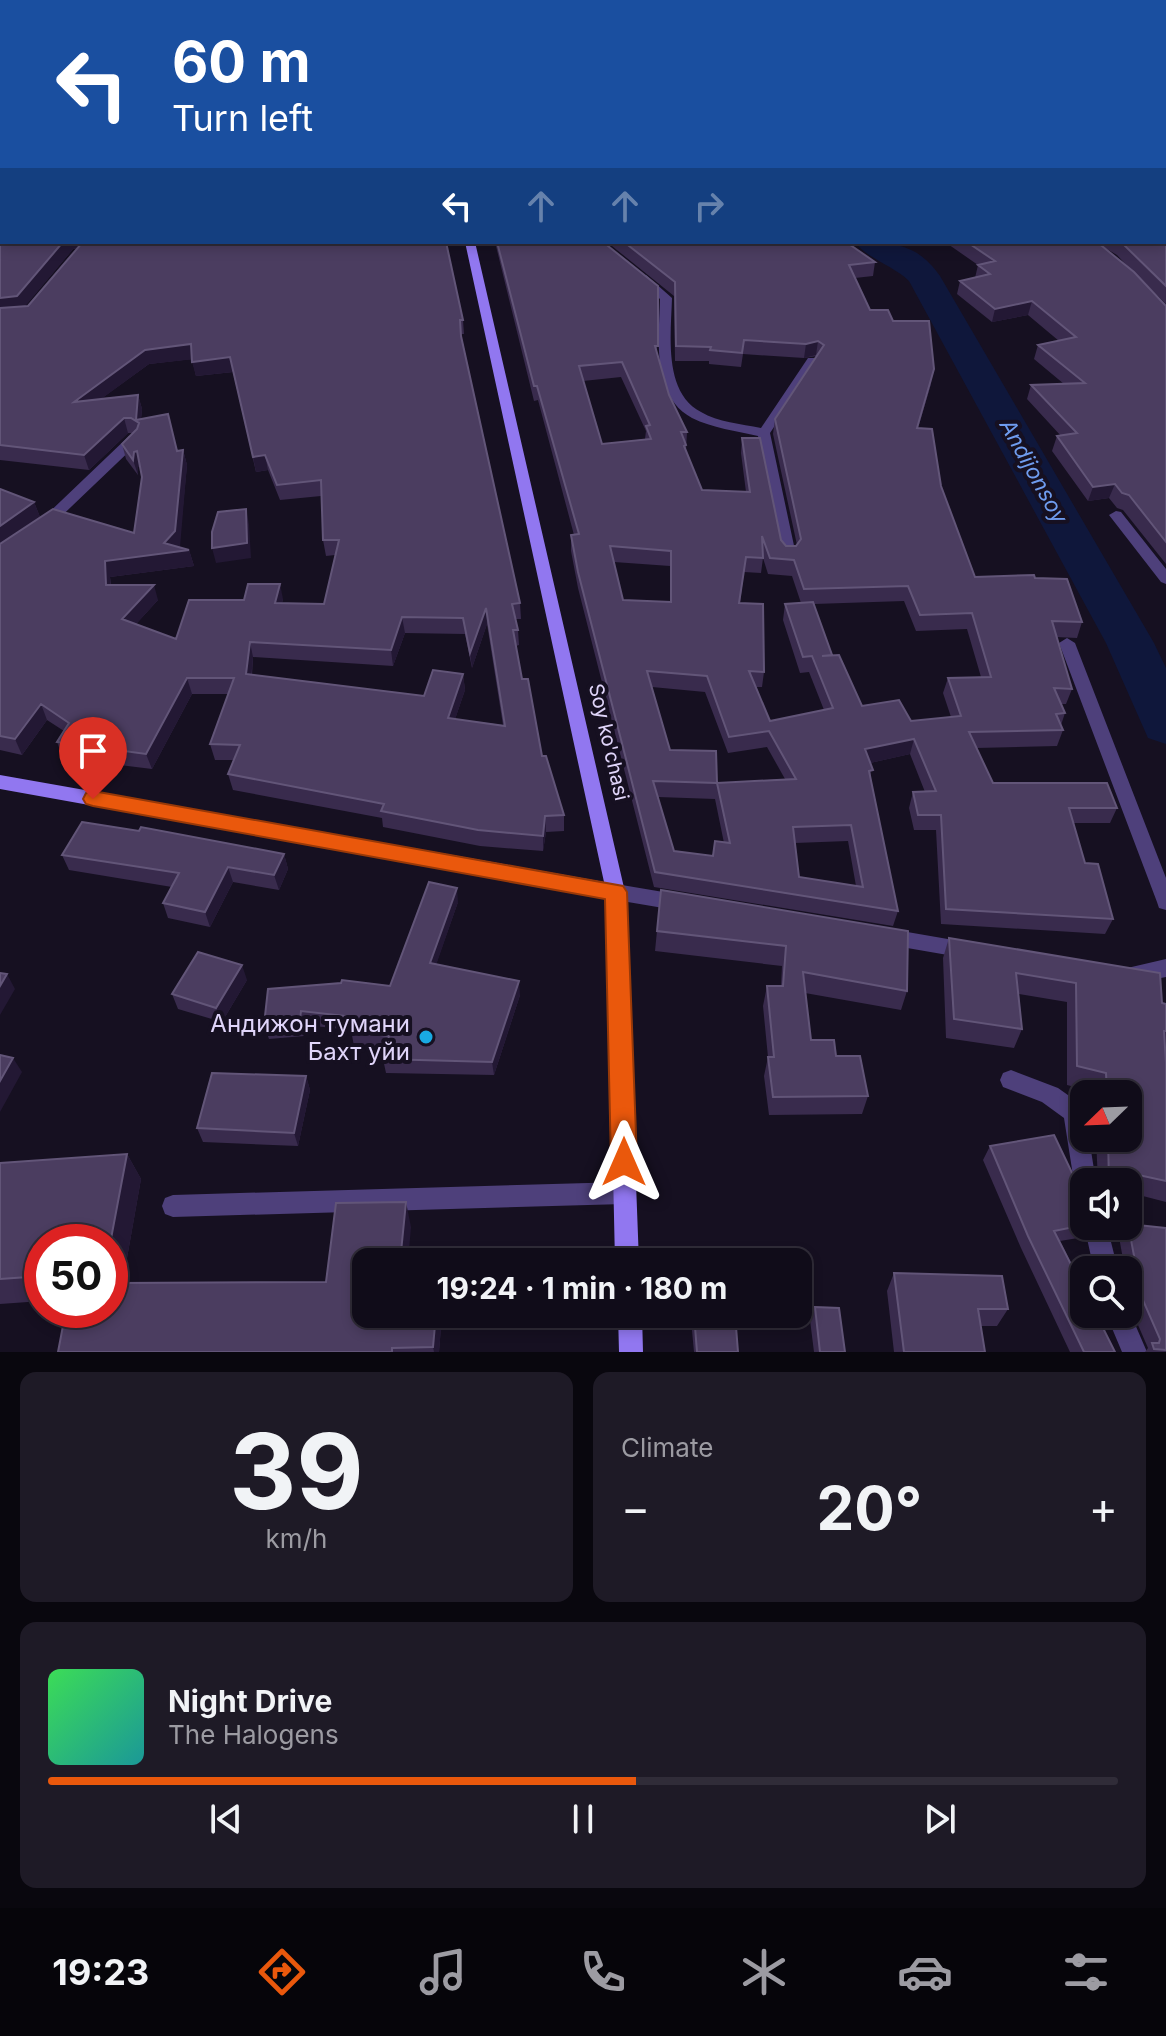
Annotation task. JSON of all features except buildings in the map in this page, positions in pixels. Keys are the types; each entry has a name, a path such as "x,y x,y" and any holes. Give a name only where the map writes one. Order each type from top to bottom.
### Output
{"main road":[{"name":"Soy ko'chasi","path":"470,244 616,892 626,1248"},
{"path":"0,782 616,892"},
{"path":"630,1328 631,1352"}],"street":[{"path":"632,269 666,298 665,372 676,394 695,415 764,433"},
{"path":"789,555 764,433 812,361"},
{"path":"33,532 56,516 134,439"},
{"path":"1116,515 1166,579"},
{"path":"1067,643 1166,902"},
{"path":"616,892 708,907"},
{"path":"878,935 986,953"},
{"path":"1109,974 1124,976 1166,968"},
{"path":"1011,1080 1050,1095 1074,1112 1083,1168"},
{"path":"173,1206 624,1193"},
{"path":"1124,1328 1135,1352"}],"waterway":[{"name":"Andijonsoy","path":"875,244 907,261 923,276 1130,643 1166,725"}],"place":[{"name":"Андижон тумани Бахт уйи","path":"426,1037"}],"route":[{"path":"93,799 616,892 624,1162"}]}
